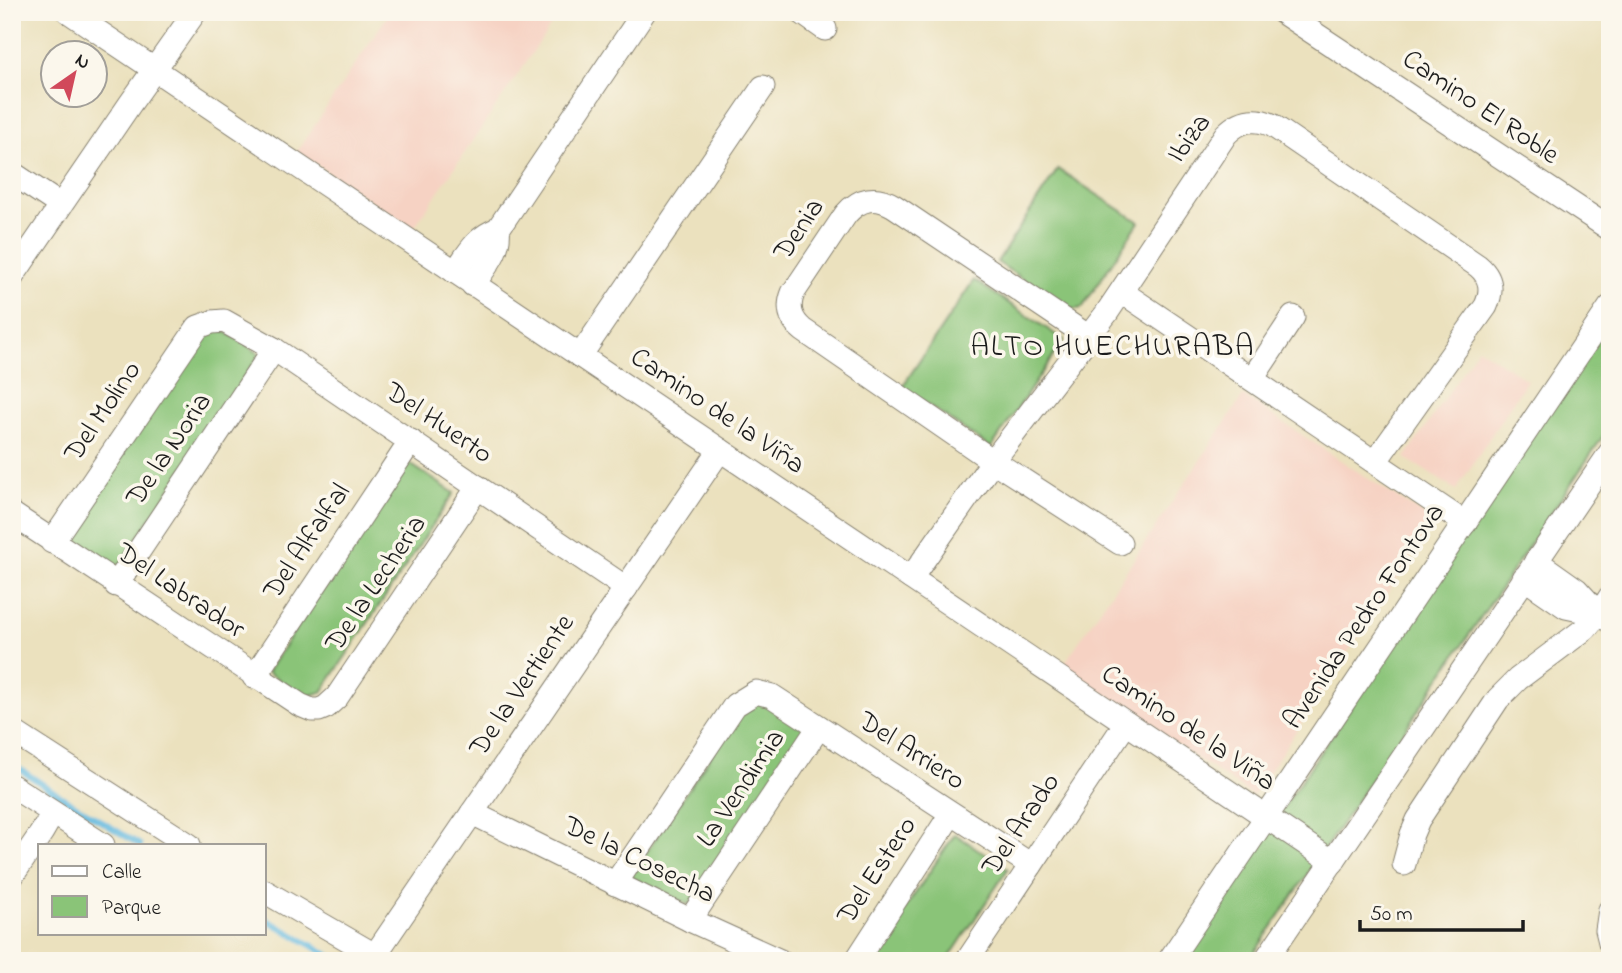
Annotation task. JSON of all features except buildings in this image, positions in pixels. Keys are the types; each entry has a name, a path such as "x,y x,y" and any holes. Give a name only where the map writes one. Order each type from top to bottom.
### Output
{"street":[{"name":"Camino de la Viña","path":"69,12 1333,862"},
{"path":"12,277 195,12"},
{"path":"464,278 478,240 498,229 644,12"},
{"path":"802,12 825,29"},
{"name":"Camino El Roble","path":"1282,12 1610,229"},
{"path":"580,356 764,87"},
{"name":"Ibiza","path":"911,578 993,461 1122,292 1226,134 1240,123 1249,120 1272,125 1484,270 1490,283 1491,290 1486,306 1375,462"},
{"path":"12,173 60,205"},
{"name":"Denia","path":"993,461 803,330 793,319 790,306 793,293 852,206 867,200 886,201 1089,337"},
{"path":"1122,292 1465,523"},
{"name":"Avenida Pedro Fontova","path":"1168,961 1610,307"},
{"path":"1252,380 1293,317"},
{"name":"Del Huerto","path":"212,322 224,321 274,349 626,588"},
{"name":"Del Molino","path":"52,542 198,327 212,322"},
{"name":"De la Noria","path":"116,585 274,349"},
{"name":"Del Alfalfal","path":"254,677 411,441"},
{"name":"De la Vertiente","path":"380,958 472,813 720,450"},
{"path":"1265,961 1610,453"},
{"path":"993,461 1120,543"},
{"name":"De la Lecheria","path":"319,710 337,697 478,486"},
{"name":"Del Labrador","path":"12,514 254,677 306,709 319,710"},
{"path":"1530,570 1566,607 1606,611"},
{"path":"1405,864 1412,834 1426,807 1498,699 1518,679 1606,611"},
{"name":"Del Arriero","path":"615,884 735,705 756,692 772,696 1031,865"},
{"name":"Del Arado","path":"967,961 1126,723"},
{"name":"La Vendimia","path":"690,920 819,727"},
{"path":"12,731 187,844"},
{"path":"12,786 101,844"},
{"path":"12,876 53,813"},
{"name":"De la Cosecha","path":"472,813 780,961"},
{"name":"Del Estero","path":"856,961 951,814"},
{"path":"266,892 380,958"},
{"path":"1610,910 1607,930 1610,942"}],"shaded area":[{"path":"390,12 560,12 413,229 297,152"},
{"path":"1478,348 1527,380 1456,490 1405,458"},
{"path":"1243,396 1434,522 1253,796 1062,667"}],"green space":[{"path":"1058,169 1139,222 1082,308 1069,310 997,262"},
{"path":"974,280 1064,340 991,448 902,387"},
{"path":"1610,317 1610,426 1249,961 1181,961"},
{"path":"220,328 260,354 114,573 65,540 204,333"},
{"path":"407,462 454,493 322,692 305,697 267,672"},
{"path":"755,701 765,703 808,729 689,905 630,877 741,710"},
{"path":"955,834 1008,869 947,961 870,961"}],"waterway":[{"path":"12,764 138,844"},
{"path":"266,919 339,961"}],"district":[{"name":"ALTO HUECHURABA","path":"1113,348"}]}
